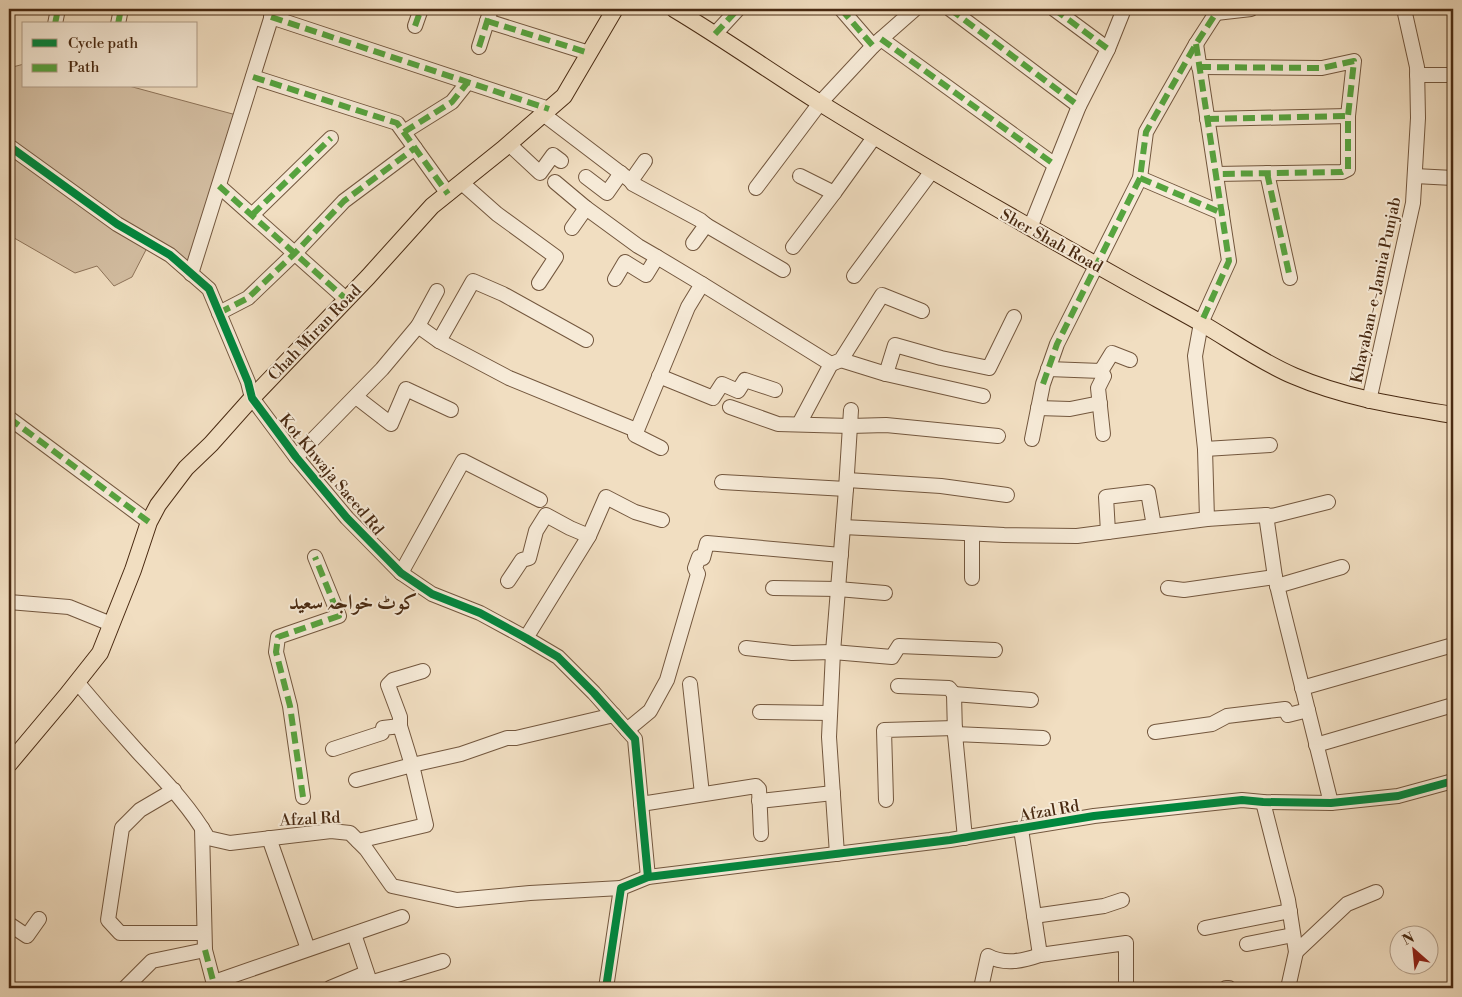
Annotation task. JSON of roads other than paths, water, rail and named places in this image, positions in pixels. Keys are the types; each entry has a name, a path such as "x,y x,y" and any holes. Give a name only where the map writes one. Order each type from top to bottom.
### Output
{"main road":[{"name":"Chah Miran Road","path":"9,764 100,653 149,522 158,505 186,468 432,206 564,96 615,9"},
{"name":"Sher Shah Road","path":"674,9 932,171 1201,324 1262,361 1323,387 1369,401 1453,415"}],"street":[{"path":"55,22 58,9"},
{"path":"118,22 121,9"},
{"path":"416,26 421,9"},
{"path":"715,34 738,9"},
{"path":"841,9 877,42 1055,165"},
{"path":"756,188 820,102 877,42 915,9"},
{"path":"950,9 1079,106"},
{"path":"1054,9 1108,49"},
{"path":"1030,228 1079,106 1108,49 1124,9"},
{"path":"1032,439 1048,368 1057,344 1140,178 1146,132 1213,11 1252,9"},
{"name":"Khayaban-e-Jamia Punjab","path":"1369,401 1413,203 1418,118 1417,67 1404,9"},
{"path":"191,274 273,13 546,111 633,184 700,220 783,270"},
{"path":"479,47 489,15 589,53"},
{"path":"1196,44 1229,261 1201,324 1195,356 1205,449 1208,519"},
{"path":"1199,67 1322,68 1354,61 1348,116 1348,169 1342,172 1216,174"},
{"path":"1417,75 1453,74"},
{"path":"253,77 397,123 448,194"},
{"path":"404,132 452,102 468,82"},
{"path":"1207,119 1348,116"},
{"path":"793,246 875,136"},
{"path":"252,215 331,138"},
{"path":"508,144 540,173 553,155 561,161"},
{"name":"Kot Khwaja Saeed Rd","path":"9,146 117,224 170,255 209,289 248,382 252,398 296,457 347,518 401,573 432,594 480,613 558,657 635,739 648,877"},
{"path":"219,313 248,298 295,253 344,201 415,148"},
{"path":"586,177 607,193 645,161"},
{"path":"854,276 932,171"},
{"path":"1267,173 1290,278"},
{"path":"800,176 834,192"},
{"path":"1415,176 1453,178"},
{"path":"1140,178 1222,213"},
{"path":"462,182 497,214 556,257 539,283"},
{"path":"554,182 638,246 836,362 983,396"},
{"path":"219,186 346,299"},
{"path":"572,228 586,208"},
{"path":"692,243 706,224"},
{"path":"615,280 626,262 646,275 657,257"},
{"path":"439,341 473,281 503,294 586,340"},
{"path":"660,448 634,435 688,307 702,284"},
{"path":"296,457 382,369 418,326 437,292"},
{"path":"799,424 836,362 882,295 922,310"},
{"path":"886,374 895,345 941,358 990,368 1014,317"},
{"path":"418,326 439,341 509,378 636,430"},
{"path":"1101,371 1112,353 1130,360"},
{"path":"1048,368 1101,371"},
{"path":"1101,371 1104,376 1098,388 1103,434"},
{"path":"659,376 714,398 722,384 738,392 745,380 775,390"},
{"path":"356,397 391,424 406,389 451,410"},
{"path":"1038,408 1070,409 1100,403"},
{"path":"730,407 778,424 886,425 998,436"},
{"path":"837,854 829,737 833,652 851,410"},
{"path":"9,418 149,522"},
{"path":"1205,449 1270,445"},
{"path":"401,573 463,461 540,500"},
{"path":"722,482 941,486 1007,495"},
{"path":"1108,532 1106,497 1148,492 1154,526"},
{"path":"526,638 589,536 606,497 635,512 662,520"},
{"path":"843,527 972,534 1077,536 1208,519 1272,516 1328,502"},
{"path":"508,581 522,560 529,558 536,530 546,514 570,528 589,536"},
{"path":"1266,515 1276,581 1331,803"},
{"path":"972,534 972,578"},
{"path":"627,730 650,711 667,680 698,574 695,568 699,557 703,558 707,543 841,555"},
{"path":"302,797 290,706 276,652 278,637 339,616 315,557"},
{"path":"1168,588 1184,590 1276,581 1342,567"},
{"path":"773,588 838,589 885,593"},
{"path":"9,602 68,606 111,624"},
{"path":"1302,688 1453,645"},
{"path":"746,648 792,653 833,652 892,657 899,646 995,650"},
{"path":"358,841 426,825 412,765 400,726 400,717 388,685 393,680 423,671"},
{"name":"Afzal Rd","path":"77,682 136,750 174,790 208,838 230,842 331,831 350,833 392,886 457,900 530,893 621,888"},
{"path":"690,684 702,794"},
{"path":"898,686 949,688 954,694 955,731 965,838"},
{"path":"954,694 1031,700"},
{"path":"1316,745 1453,705"},
{"path":"1156,732 1212,724 1227,716 1285,710 1288,715 1308,710"},
{"path":"760,712 830,713"},
{"path":"356,780 461,754 507,738 516,738 614,715"},
{"path":"333,749 382,733 383,728 400,726"},
{"path":"886,800 884,730 955,731 1043,738"},
{"name":"Afzal Rd","path":"648,877 965,838 1094,816 1242,800 1331,803 1398,796 1453,781"},
{"path":"641,804 756,786 758,789 761,834"},
{"path":"174,790 140,810 122,828 108,920 120,933 204,932"},
{"path":"759,801 833,793"},
{"path":"1263,802 1290,911 1294,935 1296,952 1288,988"},
{"path":"202,828 204,950 214,985 308,949 402,917"},
{"path":"1021,829 1040,955"},
{"path":"269,838 308,949"},
{"path":"606,988 621,888 648,877"},
{"path":"1296,952 1347,904 1376,892"},
{"path":"1034,916 1104,906 1122,900"},
{"path":"1205,928 1290,911"},
{"path":"9,924 27,936 39,919"},
{"path":"354,934 369,981"},
{"path":"1247,944 1294,935"},
{"path":"981,988 988,956 997,961 1008,962 1040,955 1126,943 1126,988"},
{"path":"125,988 152,961 204,950"},
{"path":"330,988 369,981 443,961"}],"district":[{"name":"کوٹ خواجہ سعید","path":"353,602"}]}
